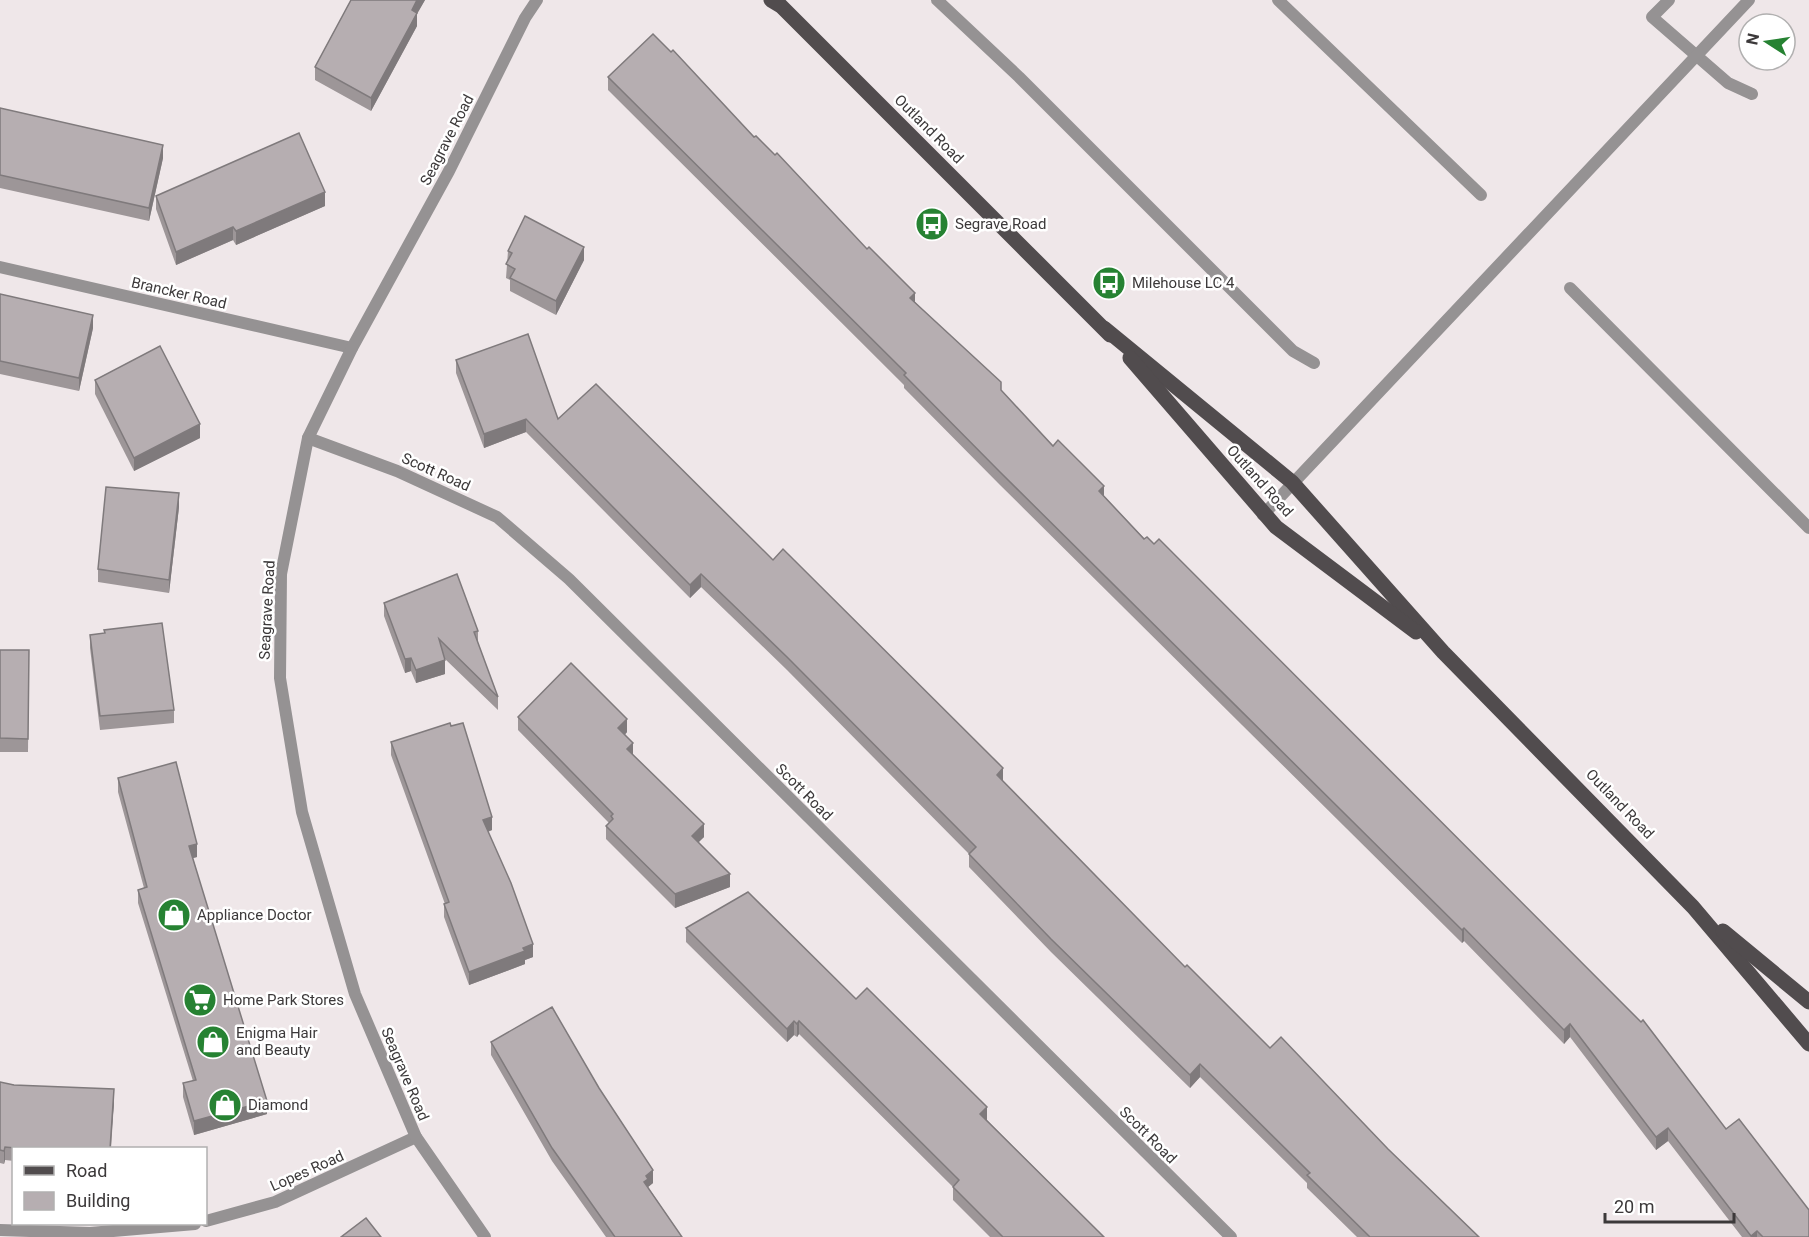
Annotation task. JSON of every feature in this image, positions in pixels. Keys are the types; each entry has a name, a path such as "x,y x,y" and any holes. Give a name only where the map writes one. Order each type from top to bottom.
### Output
{"main road":[{"name":"Outland Road","path":"777,2 1104,328 1263,515 1443,652"},
{"name":"Outland Road","path":"1104,328 1292,482 1443,652 1693,907 1809,1044"},
{"name":"Outland Road","path":"1693,907 1809,1002"}],"street":[{"name":"Seagrave Road","path":"485,1237 416,1137 355,994 302,812 280,678 281,574 308,438 352,348 449,171 525,18 537,0"},
{"path":"937,0 1019,77 1293,351 1314,363"},
{"path":"1278,0 1481,195"},
{"path":"1669,0 1652,17 1728,83 1752,93"},
{"path":"1263,515 1749,0"},
{"name":"Brancker Road","path":"0,267 352,348"},
{"path":"1570,288 1809,528"},
{"name":"Scott Road","path":"308,438 398,471 497,517 569,579 1231,1237"},
{"name":"Lopes Road","path":"207,1221 275,1202 416,1137"},
{"path":"0,1230 90,1235 185,1225"}],"building":[{"path":"351,0 417,0 412,10 417,13 371,98 315,67"},
{"path":"653,34 671,52 673,50 754,137 756,136 775,155 777,153 867,249 869,247 915,293 910,298 1001,382 1001,390 1053,446 1058,440 1104,486 1099,491 1144,539 1147,537 1154,544 1159,539 1641,1022 1643,1020 1726,1129 1739,1119 1809,1210 1809,1237 1763,1237 1757,1231 1751,1236 1668,1128 1656,1137 1570,1024 1564,1030 1464,928 1462,930 1000,472 904,375 906,373 608,77"},
{"path":"0,108 163,145 149,208 0,175"},
{"path":"299,133 325,192 236,231 233,227 176,252 156,196"},
{"path":"525,216 584,247 556,301 510,278 515,269 506,264 512,253 508,251"},
{"path":"0,294 93,315 79,378 0,361"},
{"path":"528,334 558,419 596,384 773,560 783,549 1003,768 997,775 1185,967 1187,965 1270,1048 1281,1037 1388,1149 1479,1237 1370,1237 1307,1175 1310,1173 1200,1064 1190,1075 1051,939 969,854 976,847 701,574 690,585 526,419 484,434 456,360"},
{"path":"160,346 200,424 134,458 95,380"},
{"path":"106,487 179,493 169,580 98,569"},
{"path":"457,574 478,631 474,632 498,697 439,639 445,660 416,670 411,658 405,659 384,603"},
{"path":"162,623 174,710 100,716 90,635 105,633 104,630"},
{"path":"0,650 29,650 28,739 0,738"},
{"path":"571,663 627,719 618,728 633,743 627,749 704,824 692,836 730,874 675,894 606,826 613,819 611,816 613,814 518,717"},
{"path":"450,723 451,726 463,723 492,817 483,820 511,883 533,944 523,948 525,951 469,972 444,904 449,902 391,742"},
{"path":"176,762 197,844 189,846 267,1101 194,1121 183,1083 196,1080 138,890 147,887 118,778"},
{"path":"748,892 856,999 867,988 987,1107 980,1114 1104,1237 1003,1237 953,1187 959,1180 799,1021 797,1024 794,1021 787,1029 686,928"},
{"path":"552,1007 599,1088 653,1170 646,1176 648,1179 644,1182 682,1237 615,1237 552,1148 491,1042"},
{"path":"0,1082 14,1085 114,1089 110,1147 5,1147 4,1151 0,1150"},
{"path":"366,1218 381,1237 341,1237"}],"place":[{"name":"Segrave Road","path":"932,224"},
{"name":"Milehouse LC 4","path":"1109,283"},
{"name":"Appliance Doctor","path":"174,915"},
{"name":"Home Park Stores","path":"200,1000"},
{"name":"Enigma Hair and Beauty","path":"213,1042"},
{"name":"Diamond","path":"225,1105"}]}
